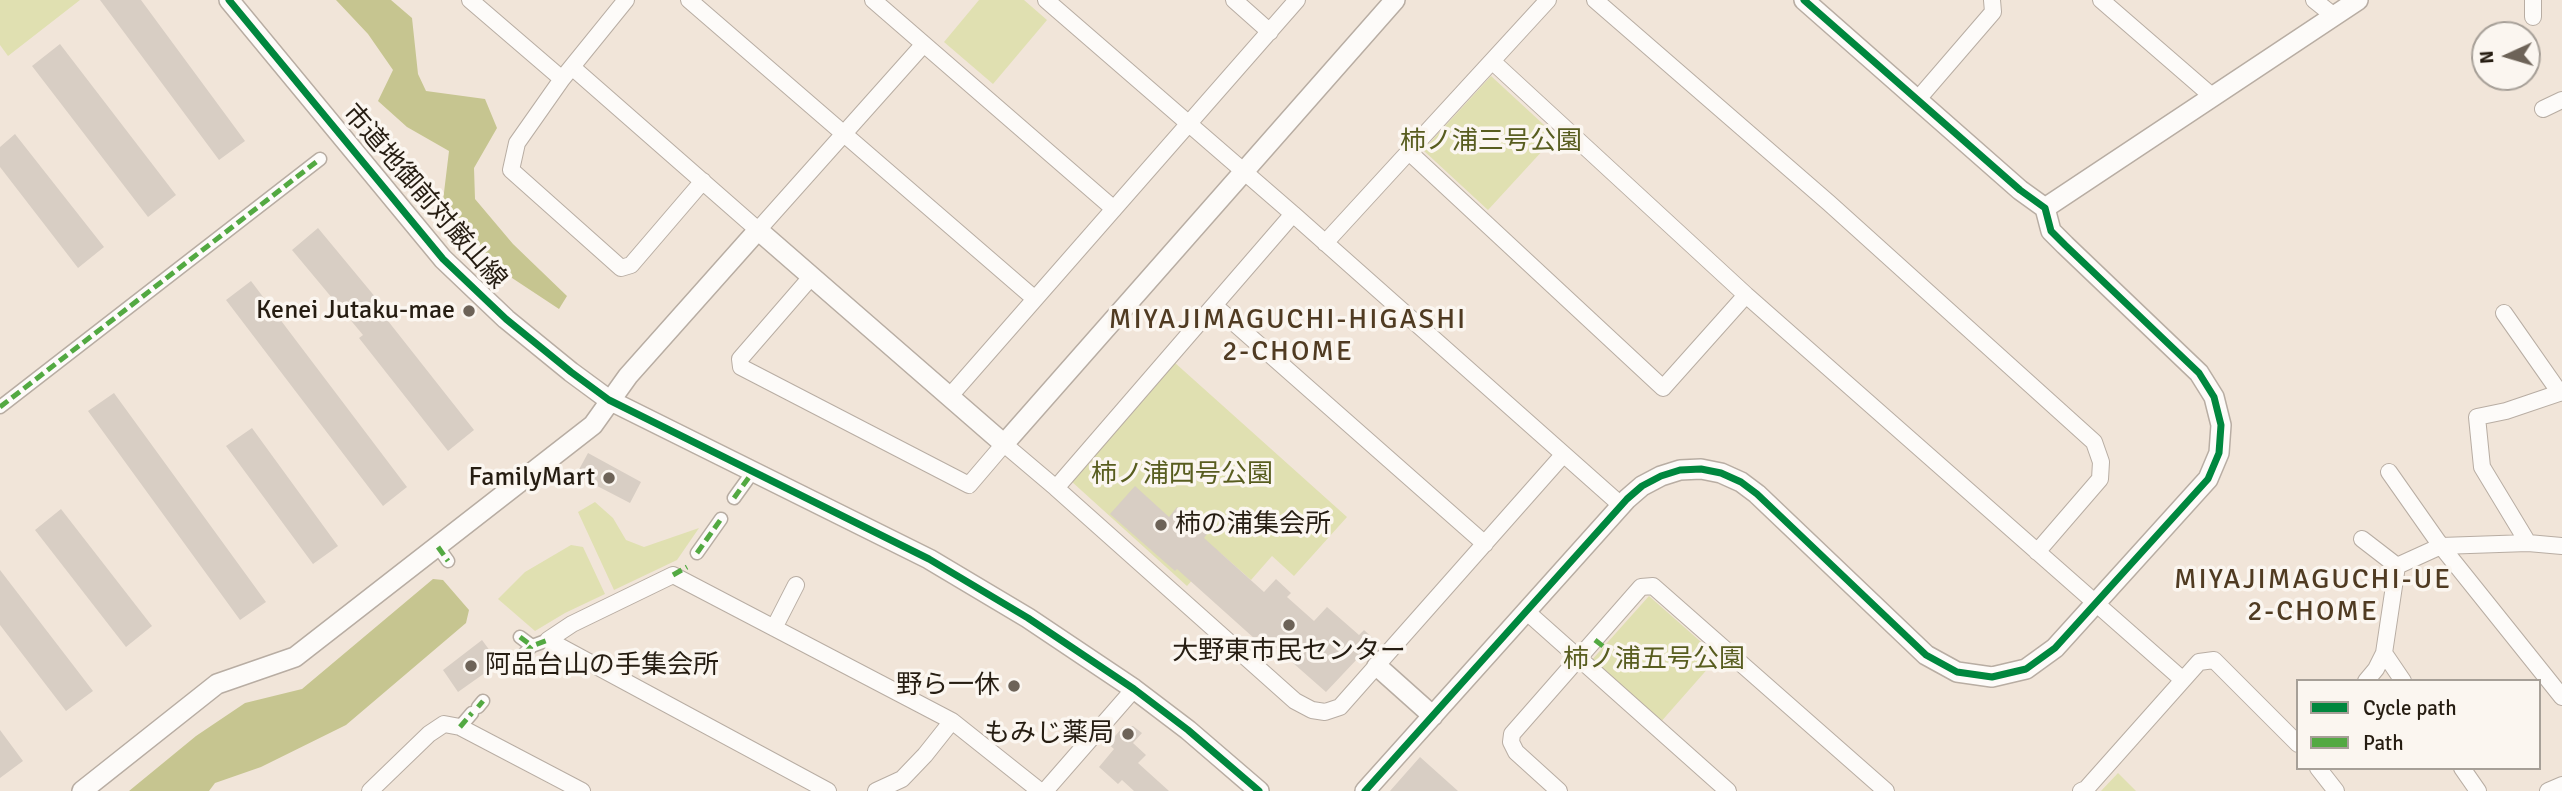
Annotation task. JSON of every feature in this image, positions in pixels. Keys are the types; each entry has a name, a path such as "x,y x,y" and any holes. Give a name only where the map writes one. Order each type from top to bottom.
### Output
{"street":[{"name":"市道地御前対厳山線","path":"229,0 443,259 506,319 609,400 644,415 752,472 929,559 1083,653 1135,689 1259,791"},
{"path":"470,0 703,181 1056,488 1295,701 1312,710 1325,712 1340,707 1563,455"},
{"path":"626,0 567,73 517,143 511,170 621,268 631,265 703,181"},
{"path":"689,0 1035,299"},
{"path":"873,0 1114,209"},
{"path":"1046,0 1244,170 1622,506"},
{"path":"1234,0 1270,32"},
{"path":"950,396 1297,0"},
{"path":"812,276 740,359 741,367 969,485 1395,0"},
{"path":"1325,243 1548,0"},
{"path":"1595,0 1829,204 2094,442 2101,462 2100,479 2037,552"},
{"path":"1365,791 1622,506 1642,486 1670,473 1701,469 1731,477 1757,494 1926,655 1946,668 1968,675 2004,676 2037,663 2056,648 2208,479 2216,462 2220,443 2220,415 2214,397 2199,373 2051,231 2045,208 2020,190 1804,0"},
{"path":"1918,99 1993,12 1992,0"},
{"path":"2101,0 2213,97"},
{"path":"2314,0 2334,16"},
{"path":"2045,208 2358,0"},
{"path":"2533,0 2533,17"},
{"path":"82,791 218,684 295,657 443,554 593,425 609,400 923,45"},
{"path":"1492,61 1746,295 2183,680"},
{"path":"2543,109 2562,100"},
{"path":"1409,152 1663,388 1746,295"},
{"path":"0,407 320,159"},
{"path":"1056,488 1293,214"},
{"path":"1214,306 1485,544"},
{"path":"2504,313 2561,393 2506,411 2477,417 2482,467 2528,543"},
{"path":"734,498 752,472"},
{"path":"2389,472 2441,545 2562,698"},
{"path":"697,553 721,519"},
{"path":"2362,539 2397,566"},
{"path":"2397,566 2441,545 2528,543 2562,546"},
{"path":"2368,679 2384,653 2397,566"},
{"path":"514,664 532,646 687,567"},
{"path":"673,575 952,721 1040,791"},
{"path":"774,628 796,585"},
{"path":"1559,791 1516,752 1511,742 1512,734 1580,659 1599,643 1641,587 1653,586 1886,791"},
{"path":"1527,612 1723,790"},
{"path":"520,637 532,646"},
{"path":"548,640 828,791"},
{"path":"2384,653 2402,679"},
{"path":"2081,791 2199,662 2214,660 2296,742"},
{"path":"1377,666 1433,716"},
{"path":"1045,791 1135,689"},
{"path":"460,727 478,707"},
{"path":"876,791 902,779 952,721"},
{"path":"370,791 429,734 444,724 460,727 582,791"},
{"path":"2320,770 2336,791"},
{"path":"2463,770 2478,791"},
{"path":"2549,791 2562,785"}],"green space":[{"path":"0,0 80,0 8,56 0,45"},
{"path":"979,0 1024,0 1047,20 993,84 944,42"},
{"name":"柿ノ浦三号公園","path":"1491,76 1556,136 1488,210 1423,150"},
{"name":"柿ノ浦四号公園","path":"1174,362 1347,517 1294,576 1272,556 1251,580 1218,551 1187,586 1071,481"},
{"path":"595,502 613,518 626,540 644,547 699,528 677,560 614,590 578,512"},
{"path":"571,545 583,547 605,594 535,631 498,599 525,572"},
{"name":"柿ノ浦五号公園","path":"1649,596 1718,657 1659,724 1590,662"},
{"path":"2118,773 2136,791 2101,791"}],"shaded area":[{"path":"336,0 391,0 412,18 418,74 426,91 485,99 497,128 474,168 475,199 513,244 567,296 559,309 506,274 442,209 449,151 407,127 378,101 393,70 368,34"},
{"path":"433,579 443,580 469,610 466,623 346,725 261,767 215,783 209,791 129,791 196,736 245,703 302,689"}],"building":[{"path":"100,0 141,0 245,141 219,160"},
{"path":"60,44 176,195 148,217 32,66"},
{"path":"15,134 104,247 78,268 0,167 0,147"},
{"path":"318,228 381,304 377,307 474,430 448,451 359,338 363,335 292,250"},
{"path":"251,281 407,487 383,506 226,300"},
{"path":"114,393 266,602 240,620 88,411"},
{"path":"252,428 338,546 313,564 226,446"},
{"path":"588,453 641,482 630,503 576,475"},
{"path":"1135,486 1169,517 1177,507 1207,534 1204,538 1264,592 1276,579 1291,593 1287,597 1314,621 1327,607 1359,635 1364,630 1375,640 1326,692 1260,634 1255,639 1110,514"},
{"path":"61,509 152,626 126,647 35,530"},
{"path":"0,570 93,691 66,711 0,625"},
{"name":"阿品台山の手集会所","path":"482,640 499,663 458,692 443,670"},
{"path":"1133,726 1142,733 1133,743 1146,755 1138,763 1169,791 1134,791 1122,780 1118,784 1099,767 1114,749 1108,744 1123,727"},
{"path":"0,730 23,761 0,778"},
{"path":"1420,757 1458,791 1390,791"}],"marked path":[{"path":"0,407 320,159"},
{"path":"734,498 752,473"},
{"path":"697,553 721,519"},
{"path":"438,547 448,561"},
{"path":"673,575 687,567"},
{"path":"520,637 532,646"},
{"path":"514,664 532,646 548,640"},
{"path":"1595,640 1604,647"},
{"path":"478,707 483,701"},
{"path":"460,727 472,713"}],"cycle path":[{"path":"229,0 443,259 506,319 571,372 609,400 929,559 1028,618 1134,689 1188,730 1259,791"},
{"path":"1365,791 1627,499 1642,486 1661,476 1680,470 1701,469 1721,473 1741,482 1757,494 1926,655 1957,672 1992,677 2026,669 2055,648 2208,479 2219,453 2221,425 2214,397 2199,373 2051,231 2045,208 2020,190 1804,0"}],"place":[{"name":"Kenei Jutaku-mae","path":"469,311"},
{"name":"FamilyMart","path":"609,478"},
{"name":"柿の浦集会所","path":"1161,525"},
{"name":"大野東市民センター","path":"1289,625"},
{"name":"阿品台山の手集会所","path":"471,666"},
{"name":"野ら一休","path":"1014,686"},
{"name":"もみじ薬局","path":"1128,734"}],"district":[{"name":"MIYAJIMAGUCHI-HIGASHI 2-CHOME","path":"1288,337"},
{"name":"MIYAJIMAGUCHI-UE 2-CHOME","path":"2313,597"}]}
